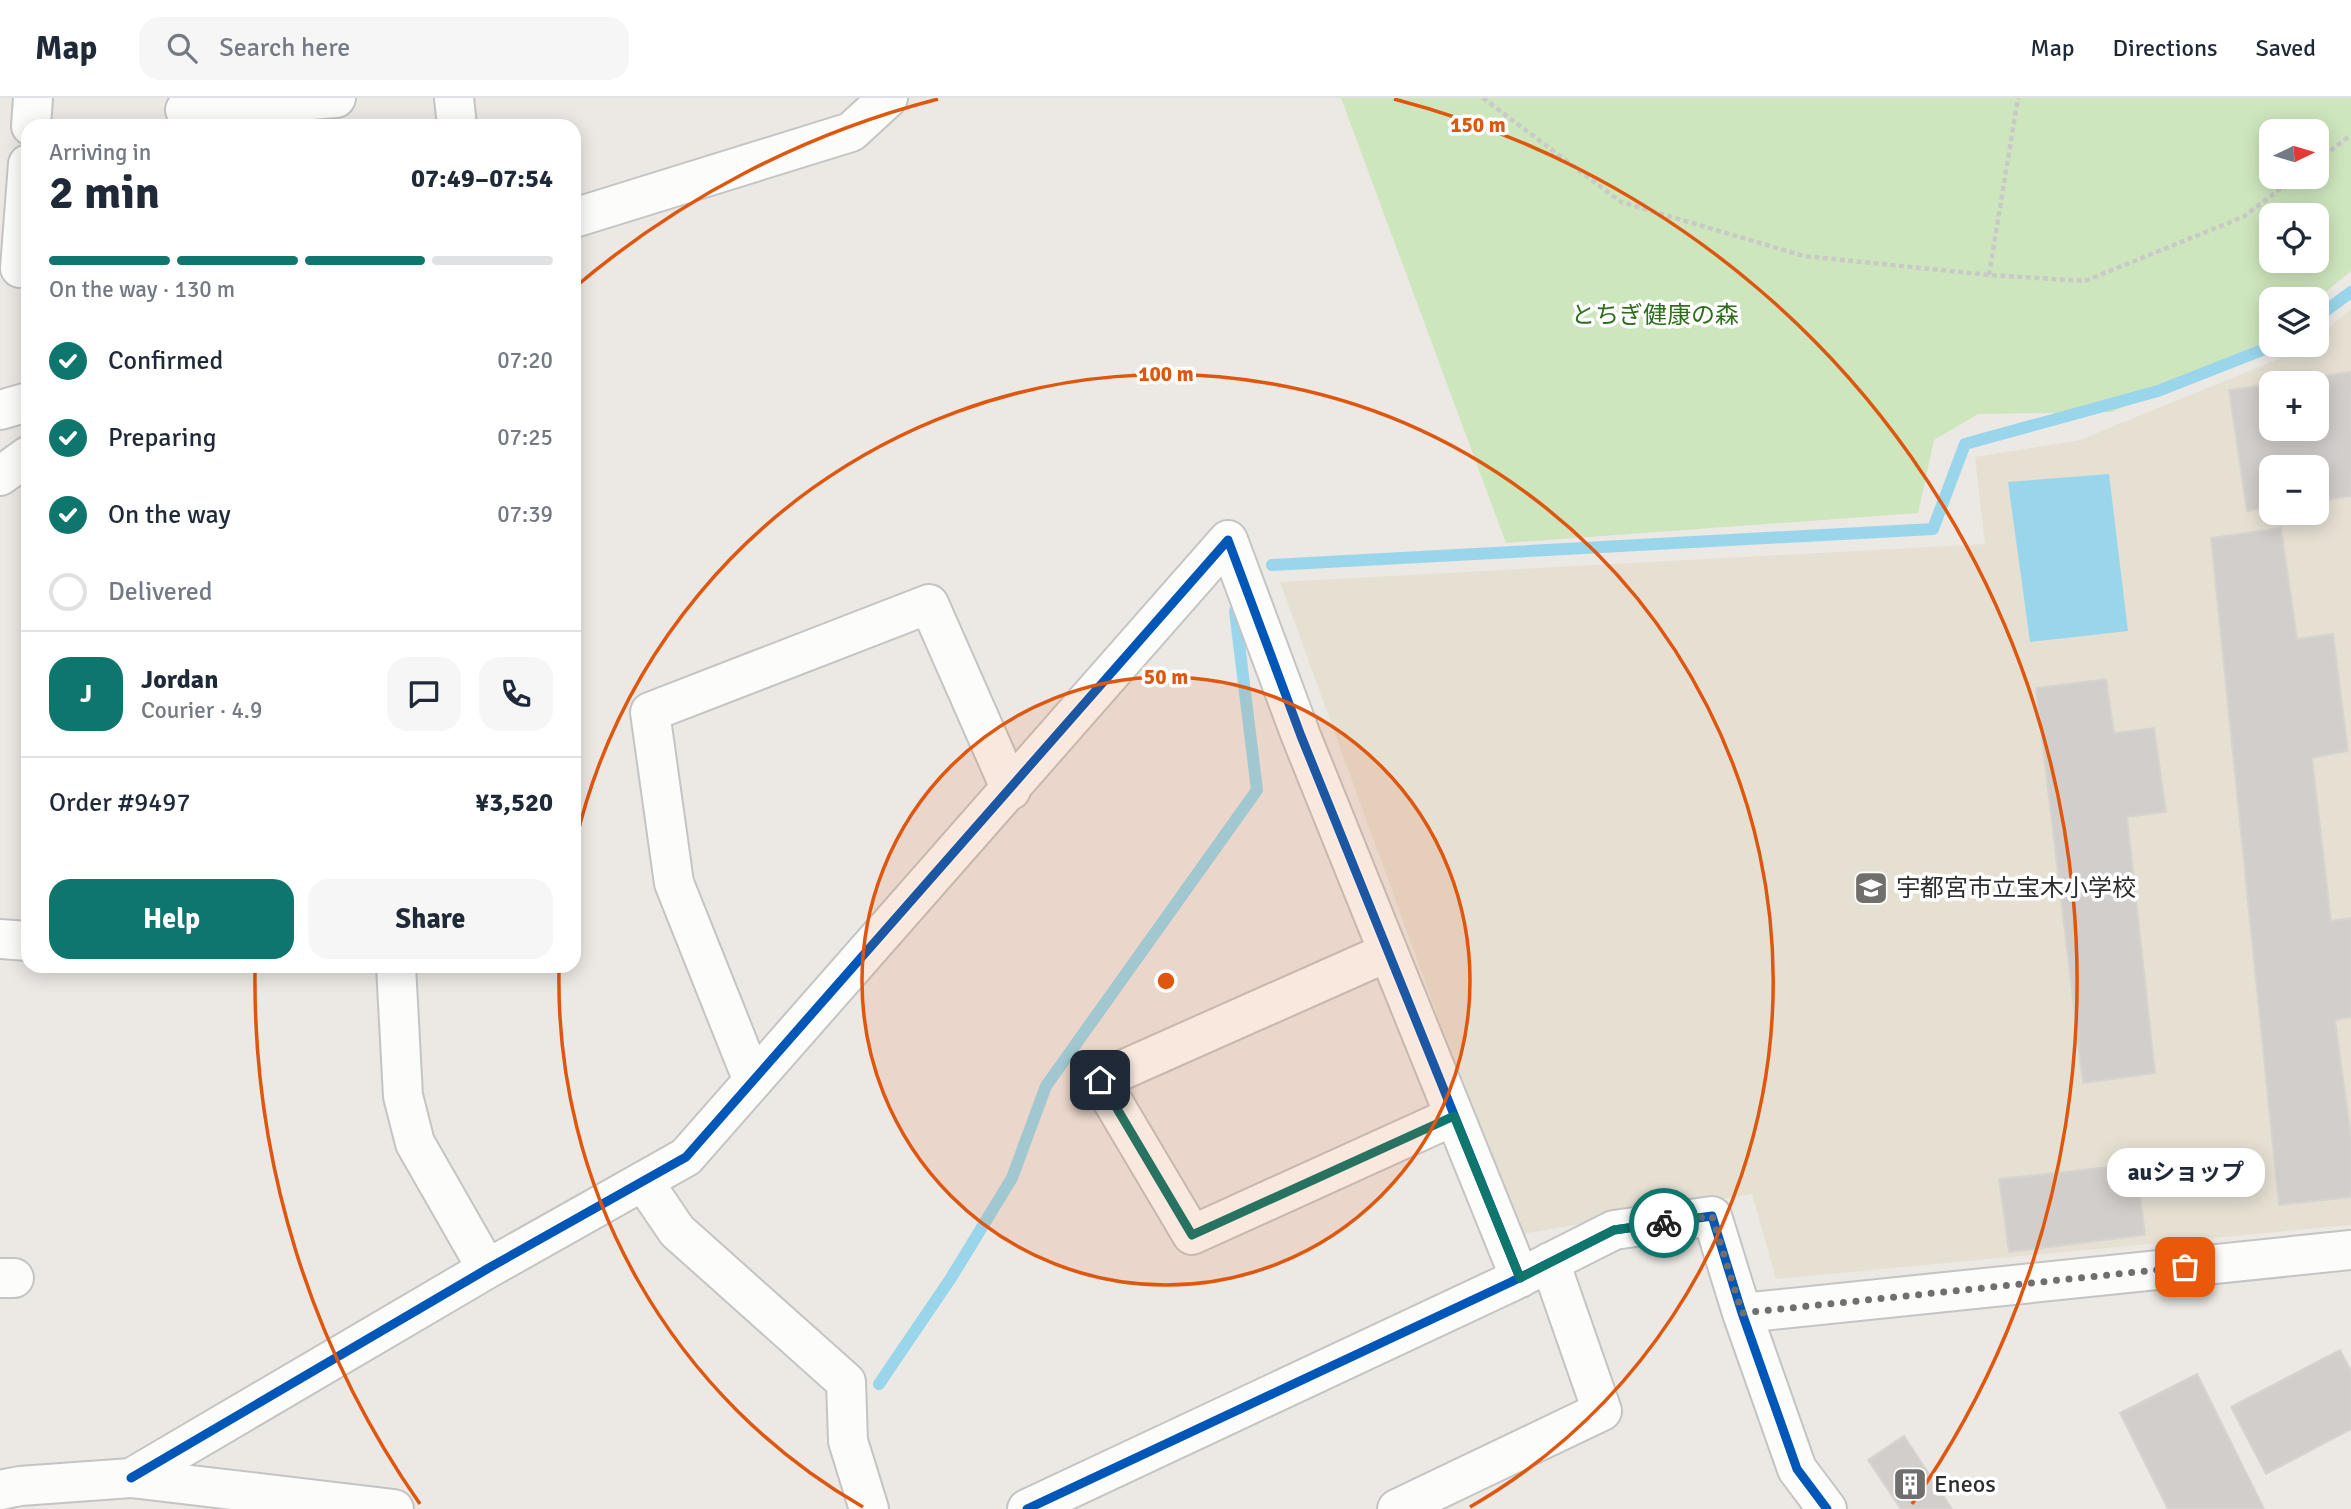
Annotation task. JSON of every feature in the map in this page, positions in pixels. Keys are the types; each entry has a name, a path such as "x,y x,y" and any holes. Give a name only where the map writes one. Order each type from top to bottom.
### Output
{"street":[{"path":"32,119 33,98"},
{"path":"185,110 336,98"},
{"path":"454,98 456,119"},
{"path":"581,216 851,132 888,98"},
{"path":"20,268 21,255"},
{"path":"0,410 21,404"},
{"path":"0,476 21,461"},
{"path":"131,1478 487,1269 686,1157 1228,540 1301,736 1454,1116 1535,1270 1602,1411 1397,1509"},
{"path":"753,1081 674,883 650,712 929,604 1011,790"},
{"path":"0,939 21,940"},
{"path":"1388,953 1100,1080 1192,1235 1454,1116"},
{"path":"396,973 403,1097 415,1143 487,1269"},
{"path":"643,1181 677,1231 846,1382 848,1441 869,1509"},
{"path":"1027,1509 1535,1270 1614,1230 1712,1216 1742,1313 1797,1469 1827,1509"},
{"path":"1742,1313 2351,1250"},
{"path":"0,1490 20,1486 131,1478 394,1509"}],"path":[{"path":"1483,98 1621,202 1804,256 1989,275 2085,281 2243,218 2280,189"},
{"path":"1989,275 2018,98"},
{"path":"2329,152 2351,135"}],"shaded area":[{"name":"宇都宮市立宝木小学校","path":"2351,309 2351,1225 1776,1279 1752,1194 1517,1235 1280,582 1985,544 1975,457 2080,440 2283,357 2329,357 2329,327"}],"green space":[{"name":"とちぎ健康の森","path":"1341,98 2351,98 2351,271 2329,289 2329,287 2259,287 2259,347 2112,412 1978,414 1934,440 1918,513 1506,543"}],"water":[{"path":"2109,474 2128,631 2030,642 2008,482"}],"building":[{"path":"2351,372 2351,496 2329,499 2329,455 2259,455 2259,509 2247,511 2229,390 2259,386 2259,441 2329,441 2329,375"},
{"path":"2281,528 2297,639 2333,634 2348,751 2312,758 2331,921 2351,918 2351,1017 2335,1020 2351,1136 2351,1197 2279,1205 2211,538"},
{"path":"2106,679 2114,733 2154,728 2166,812 2127,817 2155,1073 2083,1083 2036,688"},
{"path":"2136,1164 2145,1235 2009,1252 1999,1179"},
{"path":"2340,1350 2351,1371 2351,1429 2266,1474 2231,1407"},
{"path":"2197,1374 2264,1509 2168,1509 2120,1413"},
{"name":"Eneos","path":"1904,1436 1952,1509 1901,1509 1868,1460"}],"waterway":[{"path":"2329,308 2351,292"},
{"path":"1272,565 1933,529 1965,444 2158,391 2259,351"},
{"path":"879,1384 951,1278 1012,1178 1046,1086 1257,790 1235,611"}],"cycle path":[{"path":"131,1478 487,1269 686,1157 1228,540 1301,736 1520,1278"},
{"path":"1027,1509 1511,1282 1614,1230 1712,1216 1742,1313 1797,1469 1827,1509"}],"way so far":[{"path":"1664,1223 1712,1216 1742,1313 2185,1267"}],"place":[{"name":"宇都宮市立宝木小学校","path":"1871,888"},
{"name":"auショップ","path":"2185,1267"},
{"name":"Eneos","path":"1910,1484"}],"route":[{"path":"1100,1080 1192,1235 1454,1116 1520,1278 1614,1230 1664,1223"}]}
